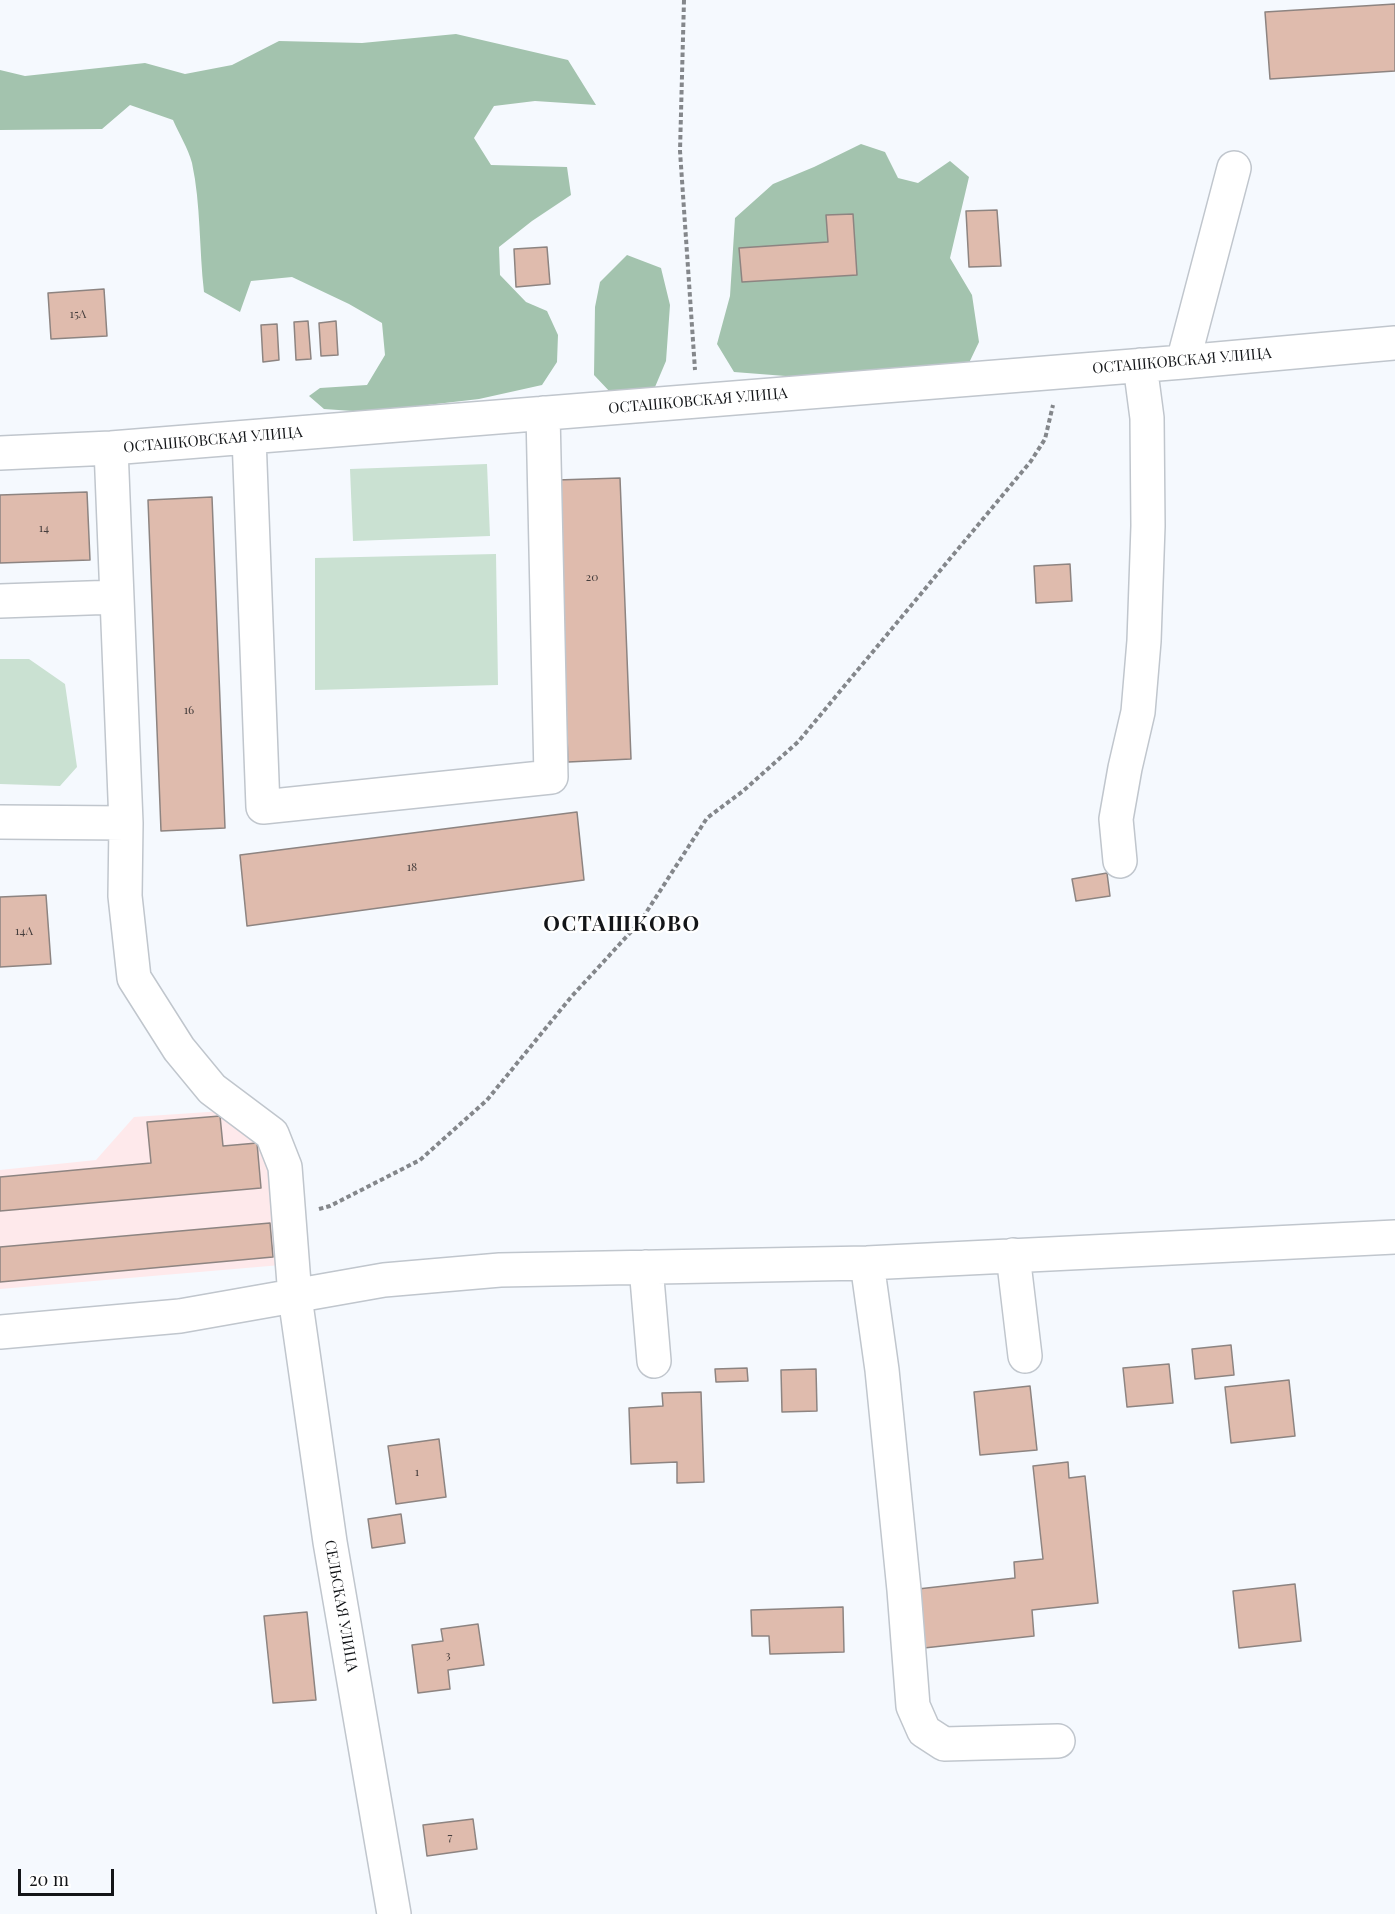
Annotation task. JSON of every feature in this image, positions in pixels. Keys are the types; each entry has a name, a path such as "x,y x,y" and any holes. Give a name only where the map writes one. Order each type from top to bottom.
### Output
{"street":[{"path":"1183,362 1234,168"},
{"name":"ОСТАШКОВСКАЯ УЛИЦА","path":"0,453 111,448 1395,343"},
{"path":"1120,861 1116,819 1138,712 1144,641 1148,526 1147,418 1140,365"},
{"path":"249,437 263,807 551,777 543,413"},
{"name":"СЕЛЬСКАЯ УЛИЦА","path":"111,448 126,823 125,896 134,978 179,1049 212,1089 272,1134 285,1167 295,1297 330,1542 394,1914"},
{"path":"0,601 117,597"},
{"path":"0,822 126,823"},
{"path":"0,1332 180,1316 384,1280 500,1270 867,1263 1395,1237"},
{"path":"1013,1255 1025,1356"},
{"path":"867,1263 883,1381 903,1578 913,1706 924,1731 944,1744 1058,1741"},
{"path":"646,1267 654,1361"}],"path":[{"path":"684,0 680,151 698,401"},
{"path":"289,1215 330,1206 420,1160 487,1100 572,996 640,922 707,818 743,791 798,742 1030,461 1046,439 1056,372"}],"shaded area":[{"path":"223,1111 270,1148 281,1265 0,1289 0,1170 96,1160 134,1117"}],"green space":[{"path":"456,34 568,60 596,105 535,101 494,106 474,138 491,165 567,167 571,195 499,247 500,275 526,302 547,311 558,335 557,362 542,385 479,399 367,412 324,409 309,396 320,388 367,385 385,355 382,323 349,304 292,277 251,281 240,312 204,292 195,179 186,146 173,120 130,105 102,129 0,130 0,70 25,76 145,63 185,74 232,65 279,41 362,43"},
{"path":"861,144 885,152 898,178 918,183 950,161 969,177 950,258 972,295 979,342 968,365 824,379 734,372 717,344 730,296 735,218 773,184"},
{"path":"627,255 661,268 670,305 666,361 655,387 633,394 611,393 594,375 595,307 600,282"},
{"path":"487,464 490,536 353,541 350,469"},
{"path":"496,554 498,685 315,690 315,558"},
{"path":"0,659 29,659 65,684 77,767 60,786 0,784"}],"building":[{"path":"1395,4 1395,71 1270,79 1265,12"},
{"path":"997,210 1001,266 969,267 966,211"},
{"path":"853,214 857,275 742,282 739,248 828,242 826,215"},
{"path":"547,247 550,284 516,287 514,249"},
{"path":"104,289 107,336 51,339 48,293"},
{"path":"308,321 311,359 296,360 294,322"},
{"path":"336,321 338,355 321,356 319,323"},
{"path":"277,324 279,360 263,362 261,325"},
{"path":"620,478 631,759 568,762 557,480"},
{"path":"87,492 90,560 0,563 0,495"},
{"path":"212,497 225,828 161,831 148,500"},
{"path":"1070,564 1072,601 1036,603 1034,566"},
{"path":"577,812 584,880 247,926 240,855"},
{"path":"1107,873 1110,896 1076,901 1072,879"},
{"path":"46,895 51,964 0,967 0,897"},
{"path":"220,1116 223,1146 257,1143 261,1188 0,1211 0,1177 151,1163 147,1122"},
{"path":"270,1223 273,1257 0,1282 0,1247"},
{"path":"1231,1345 1234,1375 1195,1379 1192,1349"},
{"path":"1169,1364 1173,1403 1127,1407 1123,1368"},
{"path":"747,1368 748,1381 716,1382 715,1369"},
{"path":"816,1369 817,1411 782,1412 781,1370"},
{"path":"1289,1380 1295,1436 1231,1443 1225,1387"},
{"path":"1030,1386 1037,1450 980,1455 974,1392"},
{"path":"701,1392 704,1482 677,1483 677,1462 631,1464 629,1408 663,1406 662,1393"},
{"path":"439,1439 446,1497 396,1504 388,1446"},
{"path":"1068,1462 1069,1478 1085,1476 1098,1603 1032,1610 1034,1636 924,1648 918,1589 1015,1578 1014,1562 1043,1559 1033,1466"},
{"path":"401,1514 405,1543 372,1548 368,1519"},
{"path":"1295,1584 1301,1641 1239,1648 1233,1591"},
{"path":"843,1607 844,1652 770,1654 769,1636 752,1636 751,1610"},
{"path":"307,1612 316,1700 273,1703 264,1616"},
{"path":"478,1624 484,1665 448,1670 450,1689 418,1693 412,1645 443,1641 441,1629"},
{"path":"473,1819 477,1849 427,1856 423,1825"}],"district":[{"name":"ОСТАШКОВО","path":"622,924"}]}
